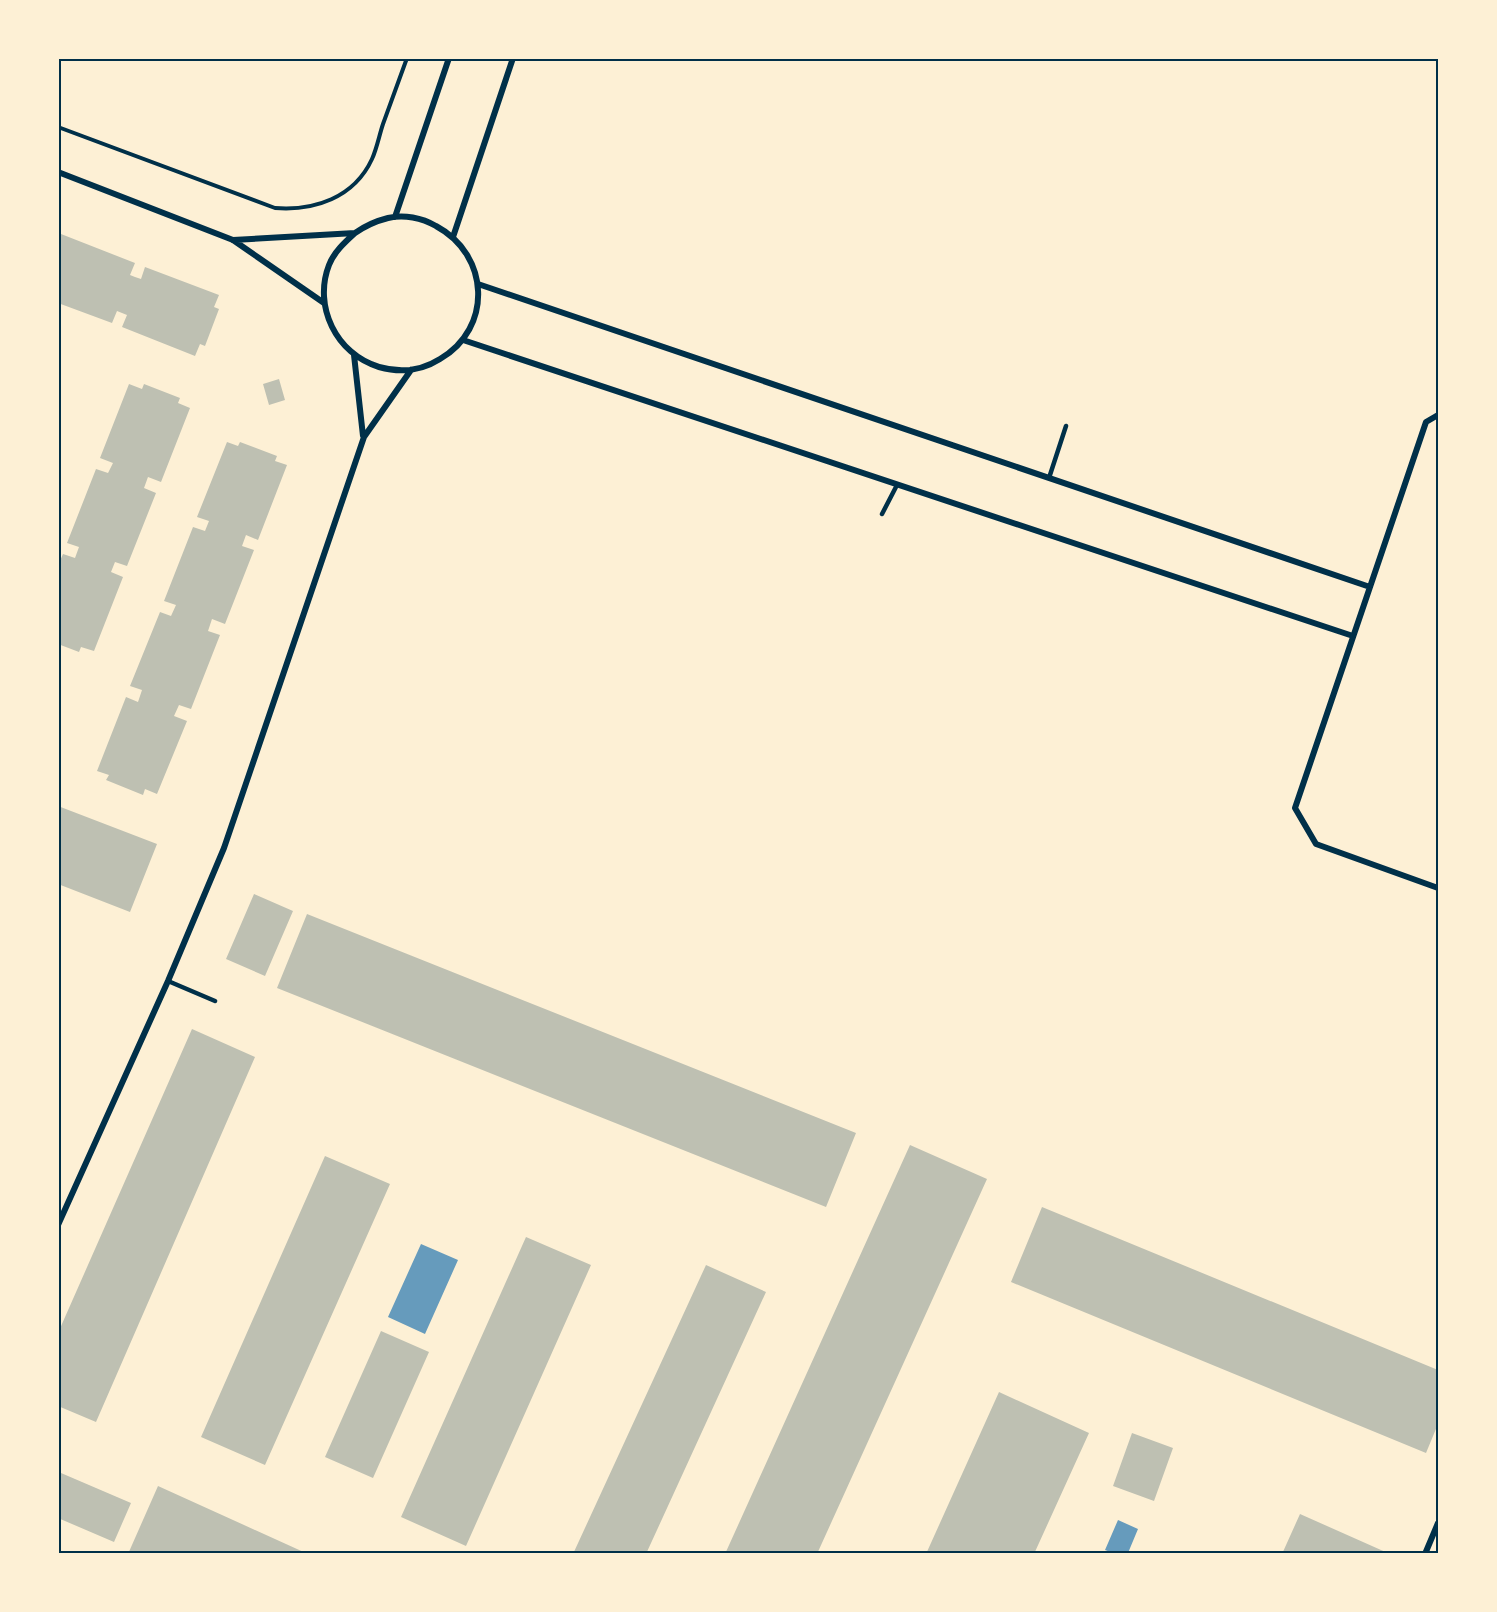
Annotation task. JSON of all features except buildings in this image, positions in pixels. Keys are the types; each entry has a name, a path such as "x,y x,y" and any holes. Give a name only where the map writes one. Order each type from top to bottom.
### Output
{"street":[{"path":"395,217 449,58"},
{"path":"453,237 513,58"},
{"path":"58,172 233,240 324,303"},
{"path":"395,217 427,221 446,231 462,246 473,264 478,284 476,314 463,340 440,360 411,370 391,370 372,365 354,355 340,341 329,323 324,303 324,284 330,264 340,247 355,232 371,223 395,217"},
{"path":"233,240 355,232"},
{"path":"478,284 1370,587"},
{"path":"463,340 1353,636"},
{"path":"354,355 364,437"},
{"path":"58,1225 168,981 224,848 364,437 411,370"},
{"path":"1438,415 1426,422 1295,808 1316,844 1438,888"},
{"path":"1425,1554 1438,1523"}],"lane":[{"path":"1049,478 1066,426"},
{"path":"882,514 897,485"},
{"path":"168,981 215,1001"}],"path":[{"path":"58,127 275,208 312,207 330,201 347,191 361,177 372,160 407,58"}],"water":[{"path":"421,1244 458,1260 425,1334 388,1317"},
{"path":"1118,1520 1138,1529 1128,1553 1113,1553 1105,1550"}]}
